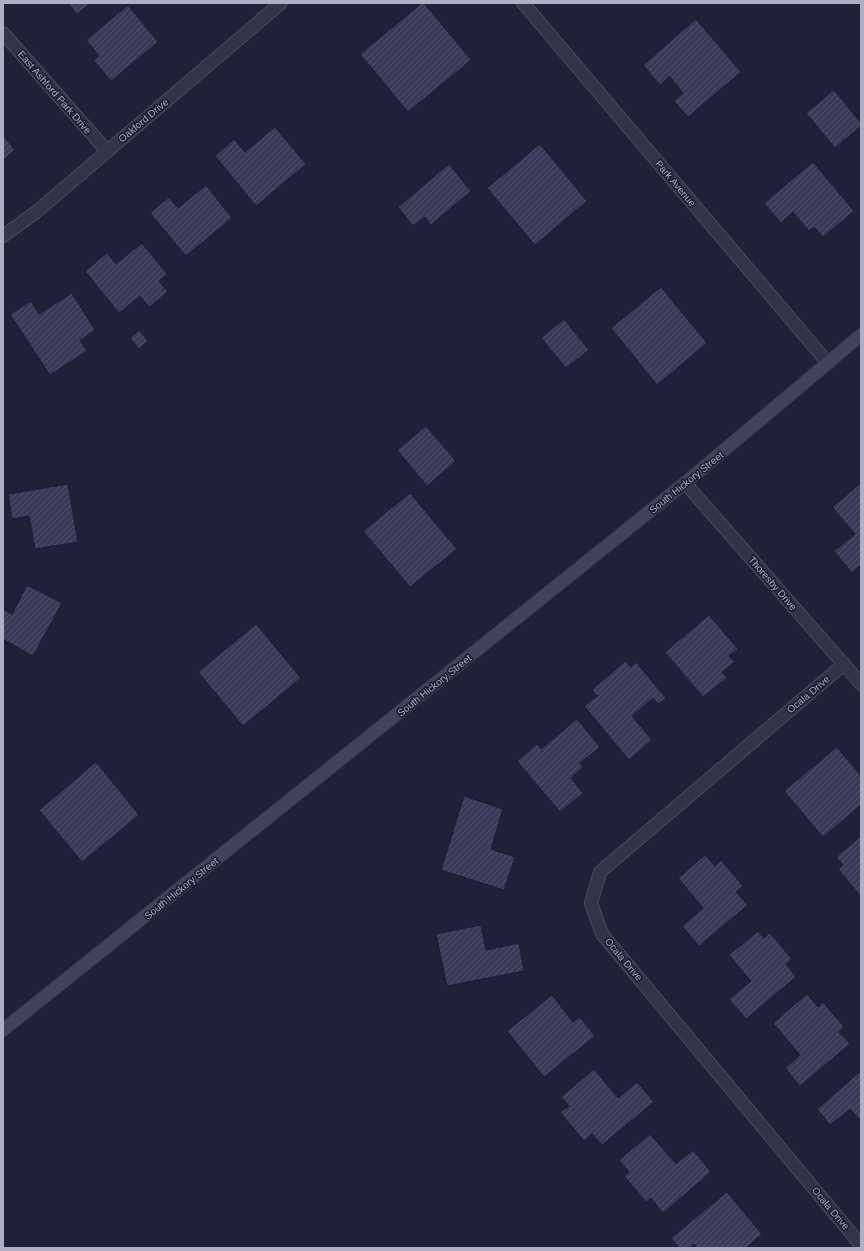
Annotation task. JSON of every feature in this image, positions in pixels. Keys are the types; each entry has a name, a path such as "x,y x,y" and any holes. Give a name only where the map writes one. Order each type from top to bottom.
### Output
{"street":[{"name":"Oakford Drive","path":"3,236 35,213 281,3"},
{"name":"Park Avenue","path":"523,3 828,363"},
{"name":"East Ashford Park Drive","path":"3,33 106,151"},
{"name":"South Hickory Street","path":"3,1030 686,483 861,335"},
{"name":"Thoresby Drive","path":"686,483 861,684"},
{"name":"Ocala Drive","path":"844,664 600,872 591,903 602,934 861,1244"}],"building":[{"path":"68,3 91,3 77,14"},
{"path":"422,3 424,3 471,60 408,112 360,54"},
{"path":"128,5 158,42 111,81 94,61 99,56 86,40"},
{"path":"696,19 741,72 688,117 674,101 683,93 669,76 660,85 643,65"},
{"path":"834,90 861,123 861,126 835,148 806,113"},
{"path":"275,127 306,164 256,206 215,156 234,139 245,152"},
{"path":"3,135 15,150 3,160"},
{"path":"540,144 587,201 535,245 487,188"},
{"path":"813,162 854,211 823,237 814,227 809,231 793,212 781,223 764,203"},
{"path":"449,164 471,191 431,225 425,217 413,226 398,207"},
{"path":"206,185 232,218 186,256 150,213 169,197 178,208"},
{"path":"142,243 167,274 159,281 168,292 149,307 140,296 119,313 85,271 107,253 116,264"},
{"path":"661,287 707,343 657,385 611,328"},
{"path":"72,293 95,330 80,340 87,351 50,375 10,314 31,301 39,314"},
{"path":"564,319 589,350 566,368 541,338"},
{"path":"139,330 148,341 139,349 130,338"},
{"path":"426,426 456,461 427,486 397,450"},
{"path":"861,483 861,565 852,573 834,551 855,534 832,507"},
{"path":"68,484 78,542 35,549 29,516 12,519 8,494"},
{"path":"410,493 457,549 410,587 363,531"},
{"path":"27,585 62,603 33,656 3,639 3,609 12,614"},
{"path":"709,615 738,649 729,656 735,662 722,672 727,678 703,697 665,652"},
{"path":"256,624 301,678 243,726 198,672"},
{"path":"625,661 631,667 636,662 666,698 658,704 653,698 632,716 652,740 629,760 584,706 597,696 592,690"},
{"path":"577,719 600,747 580,763 583,767 571,778 583,793 560,812 517,761 537,744 541,749"},
{"path":"837,747 861,776 861,805 823,837 784,791"},
{"path":"96,762 139,815 82,862 39,810"},
{"path":"464,796 503,809 491,849 515,857 504,890 441,870"},
{"path":"861,836 861,897 838,869 843,865 836,857"},
{"path":"705,855 715,866 721,860 743,886 736,892 748,905 699,946 682,926 703,908 678,878"},
{"path":"481,925 486,950 519,943 524,971 447,986 436,934"},
{"path":"758,931 764,938 770,933 792,959 786,964 796,977 746,1019 729,999 751,981 729,955"},
{"path":"807,994 818,1007 823,1002 844,1027 839,1032 850,1044 800,1086 785,1068 800,1055 773,1023"},
{"path":"552,995 573,1022 580,1017 595,1036 544,1077 507,1031"},
{"path":"594,1069 618,1098 637,1082 654,1102 602,1145 592,1134 584,1141 560,1112 569,1106 561,1097"},
{"path":"861,1071 861,1121 850,1109 830,1125 817,1109"},
{"path":"650,1134 676,1164 693,1150 711,1172 663,1213 651,1198 646,1202 624,1176 629,1172 619,1160"},
{"path":"727,1192 762,1234 746,1248 697,1248 694,1244 690,1248 679,1248 671,1238"}]}
